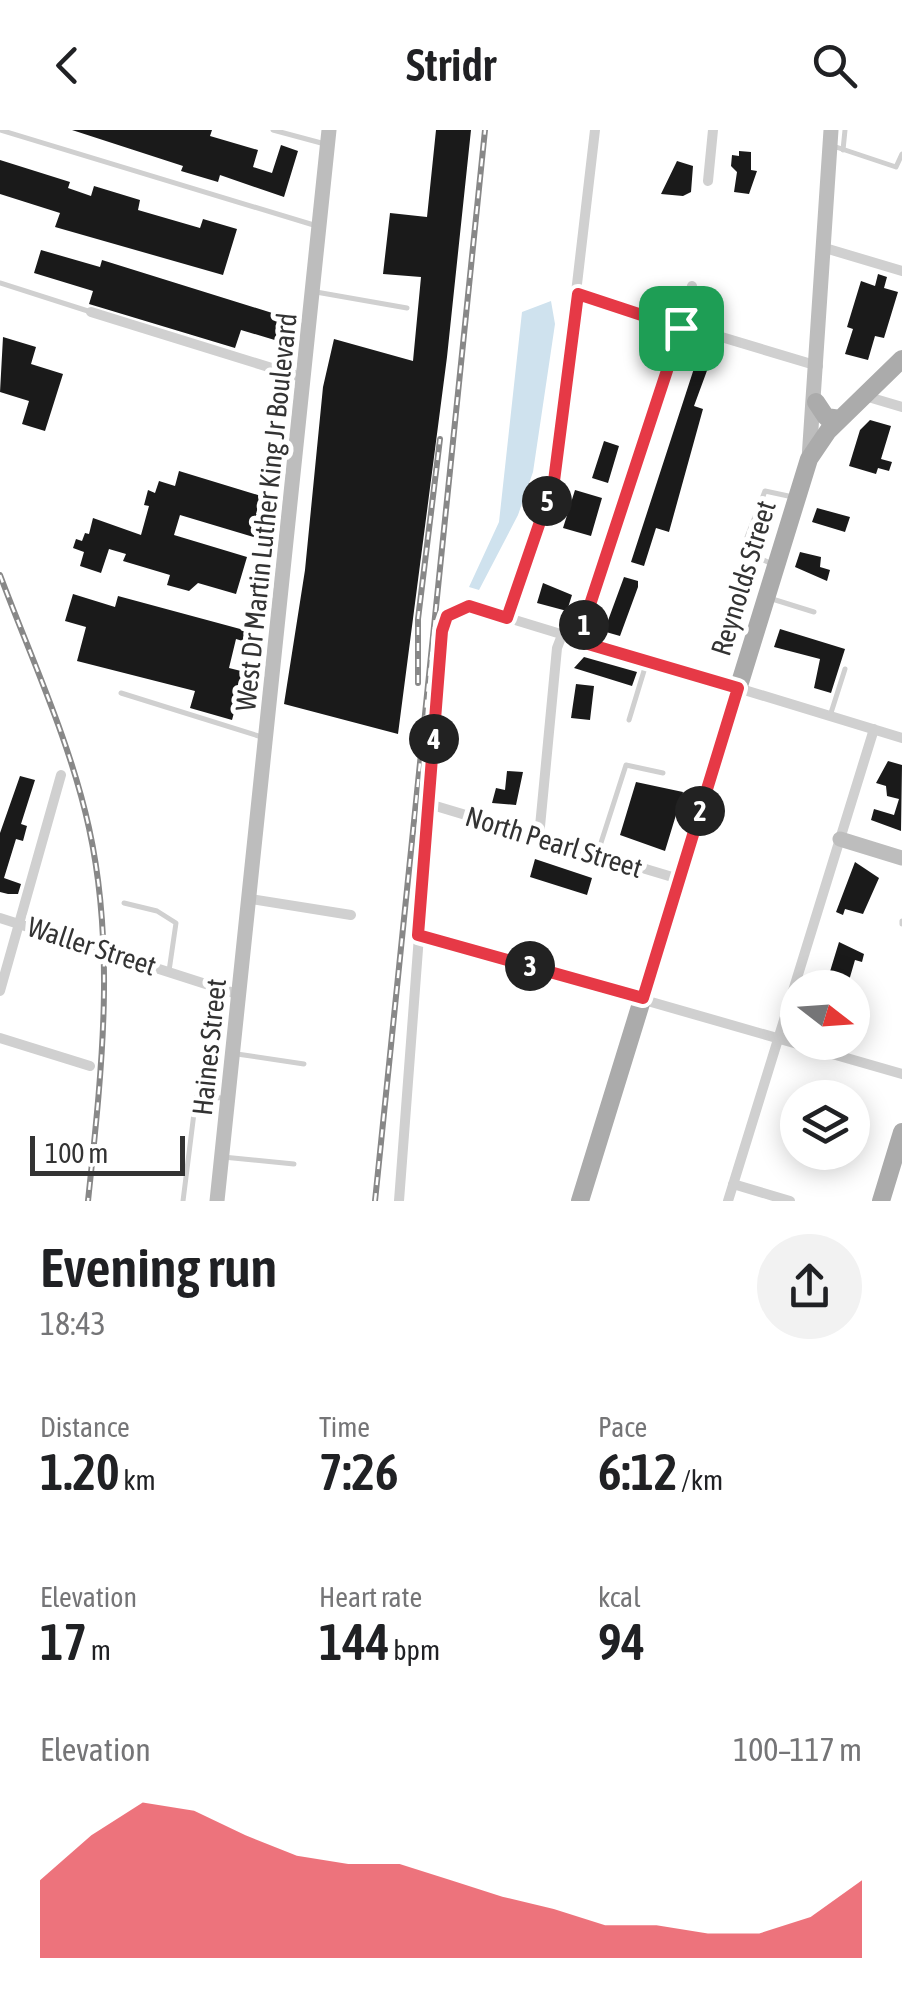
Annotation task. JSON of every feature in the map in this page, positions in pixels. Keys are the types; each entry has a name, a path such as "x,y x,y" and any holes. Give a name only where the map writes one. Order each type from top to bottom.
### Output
{"main road":[{"path":"809,459 840,419 902,359"},
{"path":"816,402 826,417 840,419"},
{"name":"Reynolds Street","path":"580,1201 809,459"},
{"path":"880,1201 902,1132"}],"street":[{"path":"507,618 554,481 594,130"},
{"path":"708,182 714,130"},
{"name":"West Dr Martin Luther King Jr Boulevard","path":"251,899 328,137"},
{"name":"Reynolds Street","path":"809,459 835,142"},
{"path":"825,248 902,271"},
{"path":"578,641 692,286"},
{"path":"578,294 818,366"},
{"path":"91,312 304,378"},
{"path":"864,396 902,407"},
{"path":"399,1201 442,631 454,610 469,606 902,738"},
{"path":"538,837 557,648 562,636"},
{"path":"728,1201 874,729"},
{"path":"0,991 61,775"},
{"name":"North Pearl Street","path":"428,804 679,880"},
{"path":"840,838 902,858"},
{"path":"251,899 351,915"},
{"name":"Haines Street","path":"217,1201 251,899"},
{"name":"Waller Street","path":"0,918 240,994"},
{"path":"418,935 902,1074"},
{"path":"0,1038 90,1066"},
{"path":"733,1184 790,1201"}],"lane":[{"path":"0,130 320,227"},
{"path":"273,130 328,137"},
{"path":"845,130 835,142 896,167 902,154"},
{"path":"0,283 91,312"},
{"path":"313,292 407,308"},
{"path":"776,565 751,554 746,540 765,492 796,498"},
{"path":"766,597 814,612"},
{"path":"628,720 646,661"},
{"path":"830,716 845,669"},
{"path":"121,693 268,739"},
{"path":"598,855 626,765 663,773"},
{"path":"124,903 157,911 176,923 169,971"},
{"path":"234,1053 304,1064"},
{"path":"184,1201 196,1097 228,1099"},
{"path":"222,1156 294,1164"}],"water":[{"path":"551,301 555,324 533,472 518,515 479,590 469,587 499,522 522,312"}],"building":[{"path":"72,130 212,130 210,136 258,150 253,167 272,173 281,145 298,151 284,197 220,175 218,182 181,171 183,166"},
{"path":"436,130 471,130 447,357 398,734 284,704 305,570 323,387 334,339 413,361 421,277 383,274 390,213 427,217"},
{"path":"739,151 751,152 751,170 757,171 749,194 734,192 737,172 731,166 732,155 739,156"},
{"path":"0,160 70,182 68,188 91,196 94,186 140,200 138,210 200,228 203,219 237,229 223,275 55,227 60,213 0,194"},
{"path":"677,161 693,166 691,192 683,196 661,194"},
{"path":"41,250 100,267 102,260 285,317 278,341 241,330 235,348 89,304 93,291 34,273"},
{"path":"878,274 887,277 884,288 898,292 884,338 875,336 868,360 845,354 853,329 847,327 861,281 875,286"},
{"path":"3,337 36,347 31,364 63,374 45,431 22,424 29,401 0,392"},
{"path":"699,353 712,357 694,406 703,409 669,532 656,528 644,566 631,562"},
{"path":"870,420 891,426 881,459 892,462 889,471 878,468 876,474 849,466 860,430"},
{"path":"604,441 619,446 608,483 592,478"},
{"path":"179,471 261,496 256,514 263,516 257,538 180,515 174,535 247,557 236,594 198,583 189,591 167,585 170,575 123,561 126,554 109,549 101,573 80,566 84,552 73,548 76,539 82,541 85,533 89,534 93,518 141,535 149,506 144,505 148,490 155,493 159,481 175,486"},
{"path":"575,490 602,498 591,536 563,528"},
{"path":"817,508 850,517 845,532 812,522"},
{"path":"800,552 821,557 820,567 830,570 827,581 795,567"},
{"path":"624,577 638,581 638,587 620,636 606,632 606,626"},
{"path":"543,583 572,595 567,611 537,603"},
{"path":"73,594 115,607 118,596 259,634 256,645 236,639 229,668 245,672 232,720 190,708 195,691 77,661 86,627 65,621"},
{"path":"780,629 845,649 831,693 814,688 820,659 774,647"},
{"path":"584,657 637,672 632,686 574,668"},
{"path":"576,684 594,686 590,720 571,718"},
{"path":"888,761 902,765 901,831 871,820 874,809 894,815 899,799 887,796 886,786 876,783"},
{"path":"507,771 523,772 516,805 492,803 496,788 505,790"},
{"path":"20,776 35,780 21,824 27,826 23,841 16,839 4,878 21,884 18,894 8,894 0,892 0,833"},
{"path":"636,782 683,792 665,851 620,835"},
{"path":"535,859 592,878 587,895 530,877"},
{"path":"855,862 879,878 863,914 845,909 843,915 836,912"},
{"path":"839,942 864,954 862,962 855,960 852,970 830,970"}],"railway":[{"path":"375,1201 485,130"},
{"path":"418,683 418,619 440,439"},
{"path":"0,575 71,763 97,874 104,1014 88,1201"}],"route":[{"path":"578,294 681,328 578,641 738,688 643,998 418,935 419,908 442,631 447,616 469,606 507,618 554,481 578,294"}]}
